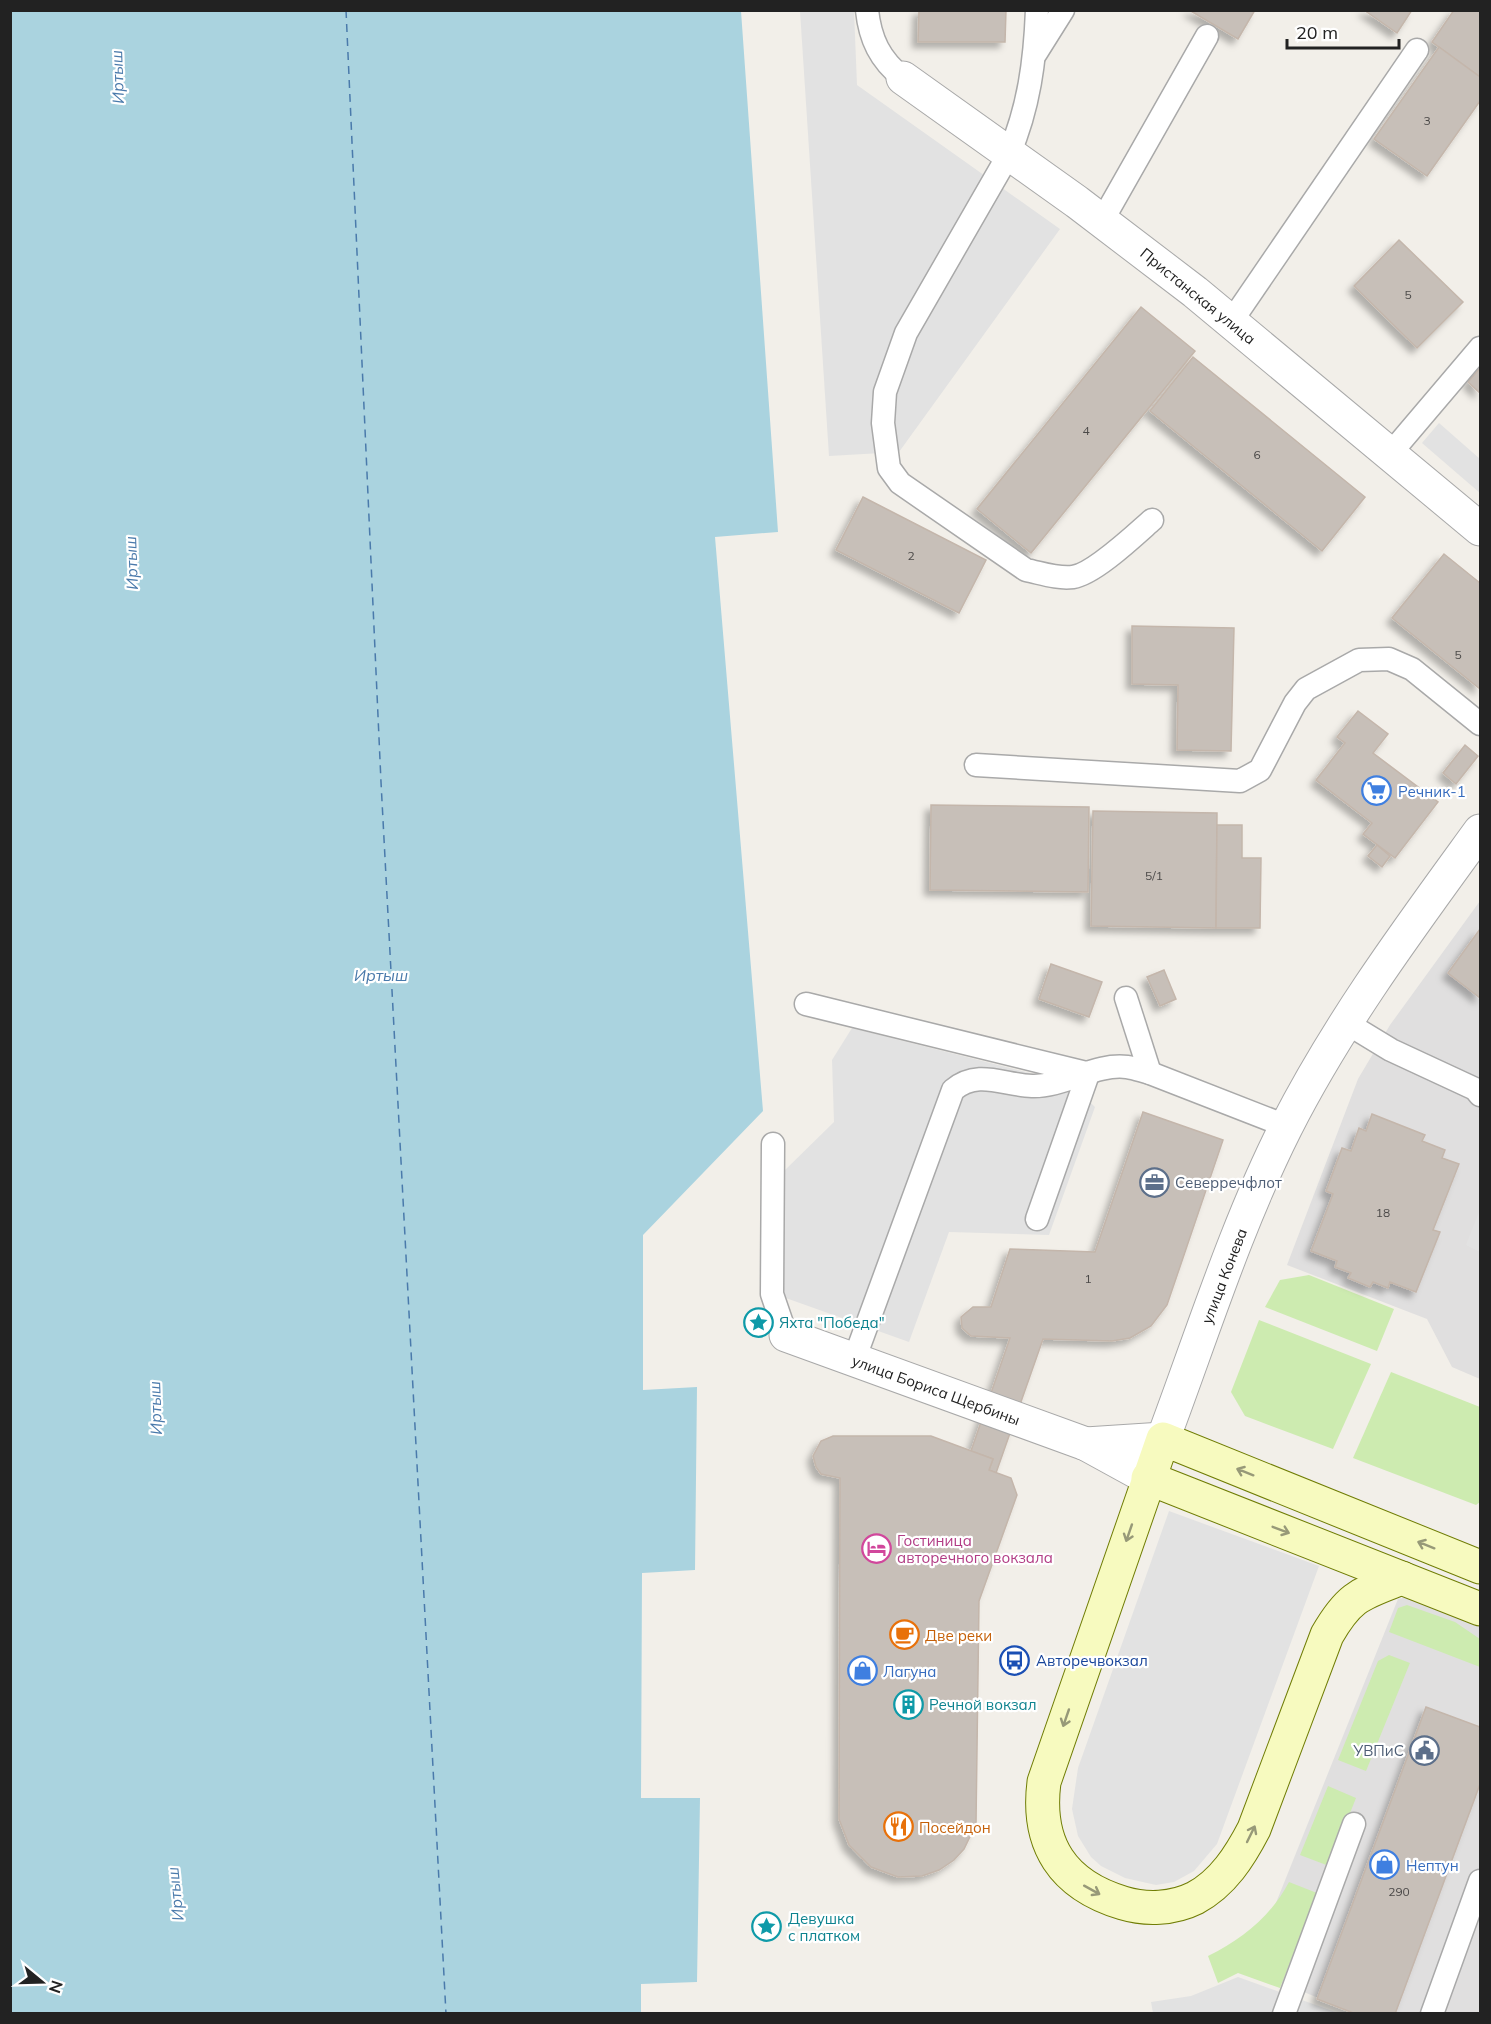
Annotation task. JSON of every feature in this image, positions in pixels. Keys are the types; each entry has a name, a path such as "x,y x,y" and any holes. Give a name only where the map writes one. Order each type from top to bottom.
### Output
{"main road":[{"path":"1402,1578 1358,1595 1341,1610 1327,1635 1254,1829 1244,1848 1222,1878 1195,1898 1180,1904 1141,1907 1090,1891 1061,1865 1047,1837 1042,1800 1044,1782 1163,1439 1480,1567"},
{"path":"1148,1478 1480,1609"}],"street":[{"name":"Пристанская улица","path":"903,78 1102,221 1231,322 1480,529"},
{"name":"улица Конева","path":"1163,1439 1258,1186 1286,1126 1345,1022 1399,942 1480,831"},
{"name":"улица Бориса Щербины","path":"786,1335 1086,1444 1148,1478"},
{"name":"улица Бориса Щербины","path":"1086,1444 1163,1439"}],"lane":[{"path":"867,10 869,30 878,52 888,66 903,78"},
{"path":"1038,10 1029,96 1021,126 1009,154 903,343 885,392 883,423 889,468 900,483 1026,570 1050,576 1074,577 1106,559 1152,520"},
{"path":"1035,54 1063,10"},
{"path":"1102,221 1207,36"},
{"path":"1231,322 1418,50"},
{"path":"1390,454 1480,348"},
{"path":"976,765 1240,781 1260,770 1295,703 1306,689 1359,660 1389,659 1412,669 1480,724"},
{"path":"1126,998 1150,1073"},
{"path":"806,1004 1088,1074"},
{"path":"1345,1022 1391,1050 1475,1089 1480,1095"},
{"path":"854,1360 953,1090 973,1078 1038,1086 1126,1067 1150,1073 1286,1126"},
{"path":"1037,1219 1088,1074"},
{"path":"773,1144 772,1294 786,1335"},
{"path":"1284,2013 1354,1824"},
{"path":"1432,2013 1480,1881"}],"shaded area":[{"path":"800,11 854,11 857,85 1060,229 899,452 829,456"},
{"path":"1439,423 1480,459 1480,493 1422,443"},
{"path":"1480,901 1480,1379 1452,1367 1427,1319 1287,1265 1358,1079 1390,1025"},
{"path":"852,1028 1070,1083 1095,1107 1049,1235 949,1232 909,1342 783,1297 784,1171 834,1122 832,1060"},
{"path":"1480,1210 1480,1252 1466,1245"},
{"path":"1169,1511 1319,1566 1217,1844 1194,1871 1174,1882 1156,1885 1125,1878 1101,1866 1091,1857 1078,1836 1072,1809 1078,1768"},
{"path":"1412,1596 1480,1623 1480,2013 1356,2013 1249,1970 1398,1599"},
{"path":"1238,1977 1338,2013 1153,2013 1151,2002 1191,1996"}],"green space":[{"path":"1309,1275 1394,1309 1377,1351 1265,1307 1280,1280"},
{"path":"1259,1320 1371,1364 1333,1449 1245,1416 1231,1392"},
{"path":"1391,1372 1480,1407 1480,1502 1476,1505 1353,1458"},
{"path":"1407,1605 1455,1622 1480,1639 1480,1667 1389,1632 1398,1608"},
{"path":"1389,1655 1410,1663 1366,1771 1338,1760 1378,1661"},
{"path":"1328,1786 1356,1798 1329,1866 1300,1855"},
{"path":"1289,1882 1317,1893 1280,1988 1238,1973 1218,1983 1208,1956 1233,1942 1265,1916"}],"water":[{"name":"Иртыш","path":"11,10 741,11 778,532 715,537 763,1111 643,1235 643,1390 697,1387 695,1570 642,1573 641,1798 700,1798 697,1982 641,1984 641,2013 11,2013"}],"building":[{"path":"919,10 1006,10 1005,42 918,42"},
{"path":"1189,10 1255,10 1238,39"},
{"path":"1364,10 1412,10 1397,33"},
{"path":"1454,10 1480,10 1480,77 1432,42"},
{"path":"1439,47 1480,77 1480,101 1427,176 1374,139"},
{"path":"1399,240 1463,302 1417,348 1354,286"},
{"path":"1141,307 1195,351 1031,553 977,509"},
{"path":"1193,357 1365,497 1322,551 1150,411"},
{"path":"1480,368 1480,393 1468,382"},
{"path":"863,497 986,560 959,613 836,550"},
{"path":"1444,554 1480,583 1480,689 1392,618"},
{"path":"1132,626 1234,628 1231,751 1177,750 1178,685 1132,684"},
{"name":"Речник-1","path":"1358,711 1388,734 1373,753 1438,802 1395,858 1363,834 1372,823 1316,780 1345,743 1337,737"},
{"path":"1465,745 1478,756 1456,784 1443,773"},
{"path":"931,805 1089,807 1088,892 930,890"},
{"path":"1093,811 1217,813 1216,928 1091,926"},
{"path":"1217,825 1242,825 1242,858 1261,858 1260,928 1216,928"},
{"path":"1377,845 1390,856 1382,867 1368,856"},
{"path":"1480,929 1480,998 1448,973"},
{"path":"1051,964 1102,982 1089,1017 1039,999"},
{"path":"1164,970 1176,999 1160,1006 1147,977"},
{"path":"1143,1112 1223,1140 1167,1305 1151,1326 1130,1338 1112,1341 1043,1339 996,1473 989,1470 993,1459 971,1451 1010,1338 971,1336 962,1328 961,1317 973,1307 991,1307 1010,1249 1095,1252"},
{"path":"1372,1114 1425,1135 1422,1141 1445,1150 1442,1158 1459,1164 1433,1230 1440,1232 1416,1292 1390,1282 1388,1288 1373,1282 1370,1287 1348,1278 1351,1273 1335,1267 1337,1261 1311,1251 1333,1194 1326,1191 1342,1148 1351,1151 1359,1128 1366,1131"},
{"name":"Речной вокзал","path":"833,1436 931,1436 993,1459 989,1470 1011,1478 1017,1495 979,1601 976,1824 964,1849 954,1860 939,1870 922,1876 898,1877 871,1867 849,1845 839,1819 840,1478 821,1474 813,1456 821,1441"},
{"path":"1426,1707 1480,1727 1480,1784 1395,2014 1356,2014 1317,1999"}],"ferry route":[{"path":"346,10 381,782 446,2014"}],"place":[{"name":"Речник-1","path":"1377,791"},
{"name":"Северречфлот","path":"1154,1182"},
{"name":"Яхта \"Победа\"","path":"758,1322"},
{"name":"Гостиница авторечного вокзала","path":"876,1549"},
{"name":"Две реки","path":"904,1635"},
{"name":"Авторечвокзал","path":"1015,1660"},
{"name":"Лагуна","path":"862,1671"},
{"name":"Речной вокзал","path":"908,1704"},
{"name":"УВПиС","path":"1425,1750"},
{"name":"Посейдон","path":"898,1827"},
{"name":"Нептун","path":"1385,1865"},
{"name":"Девушка с платком","path":"767,1927"}]}
